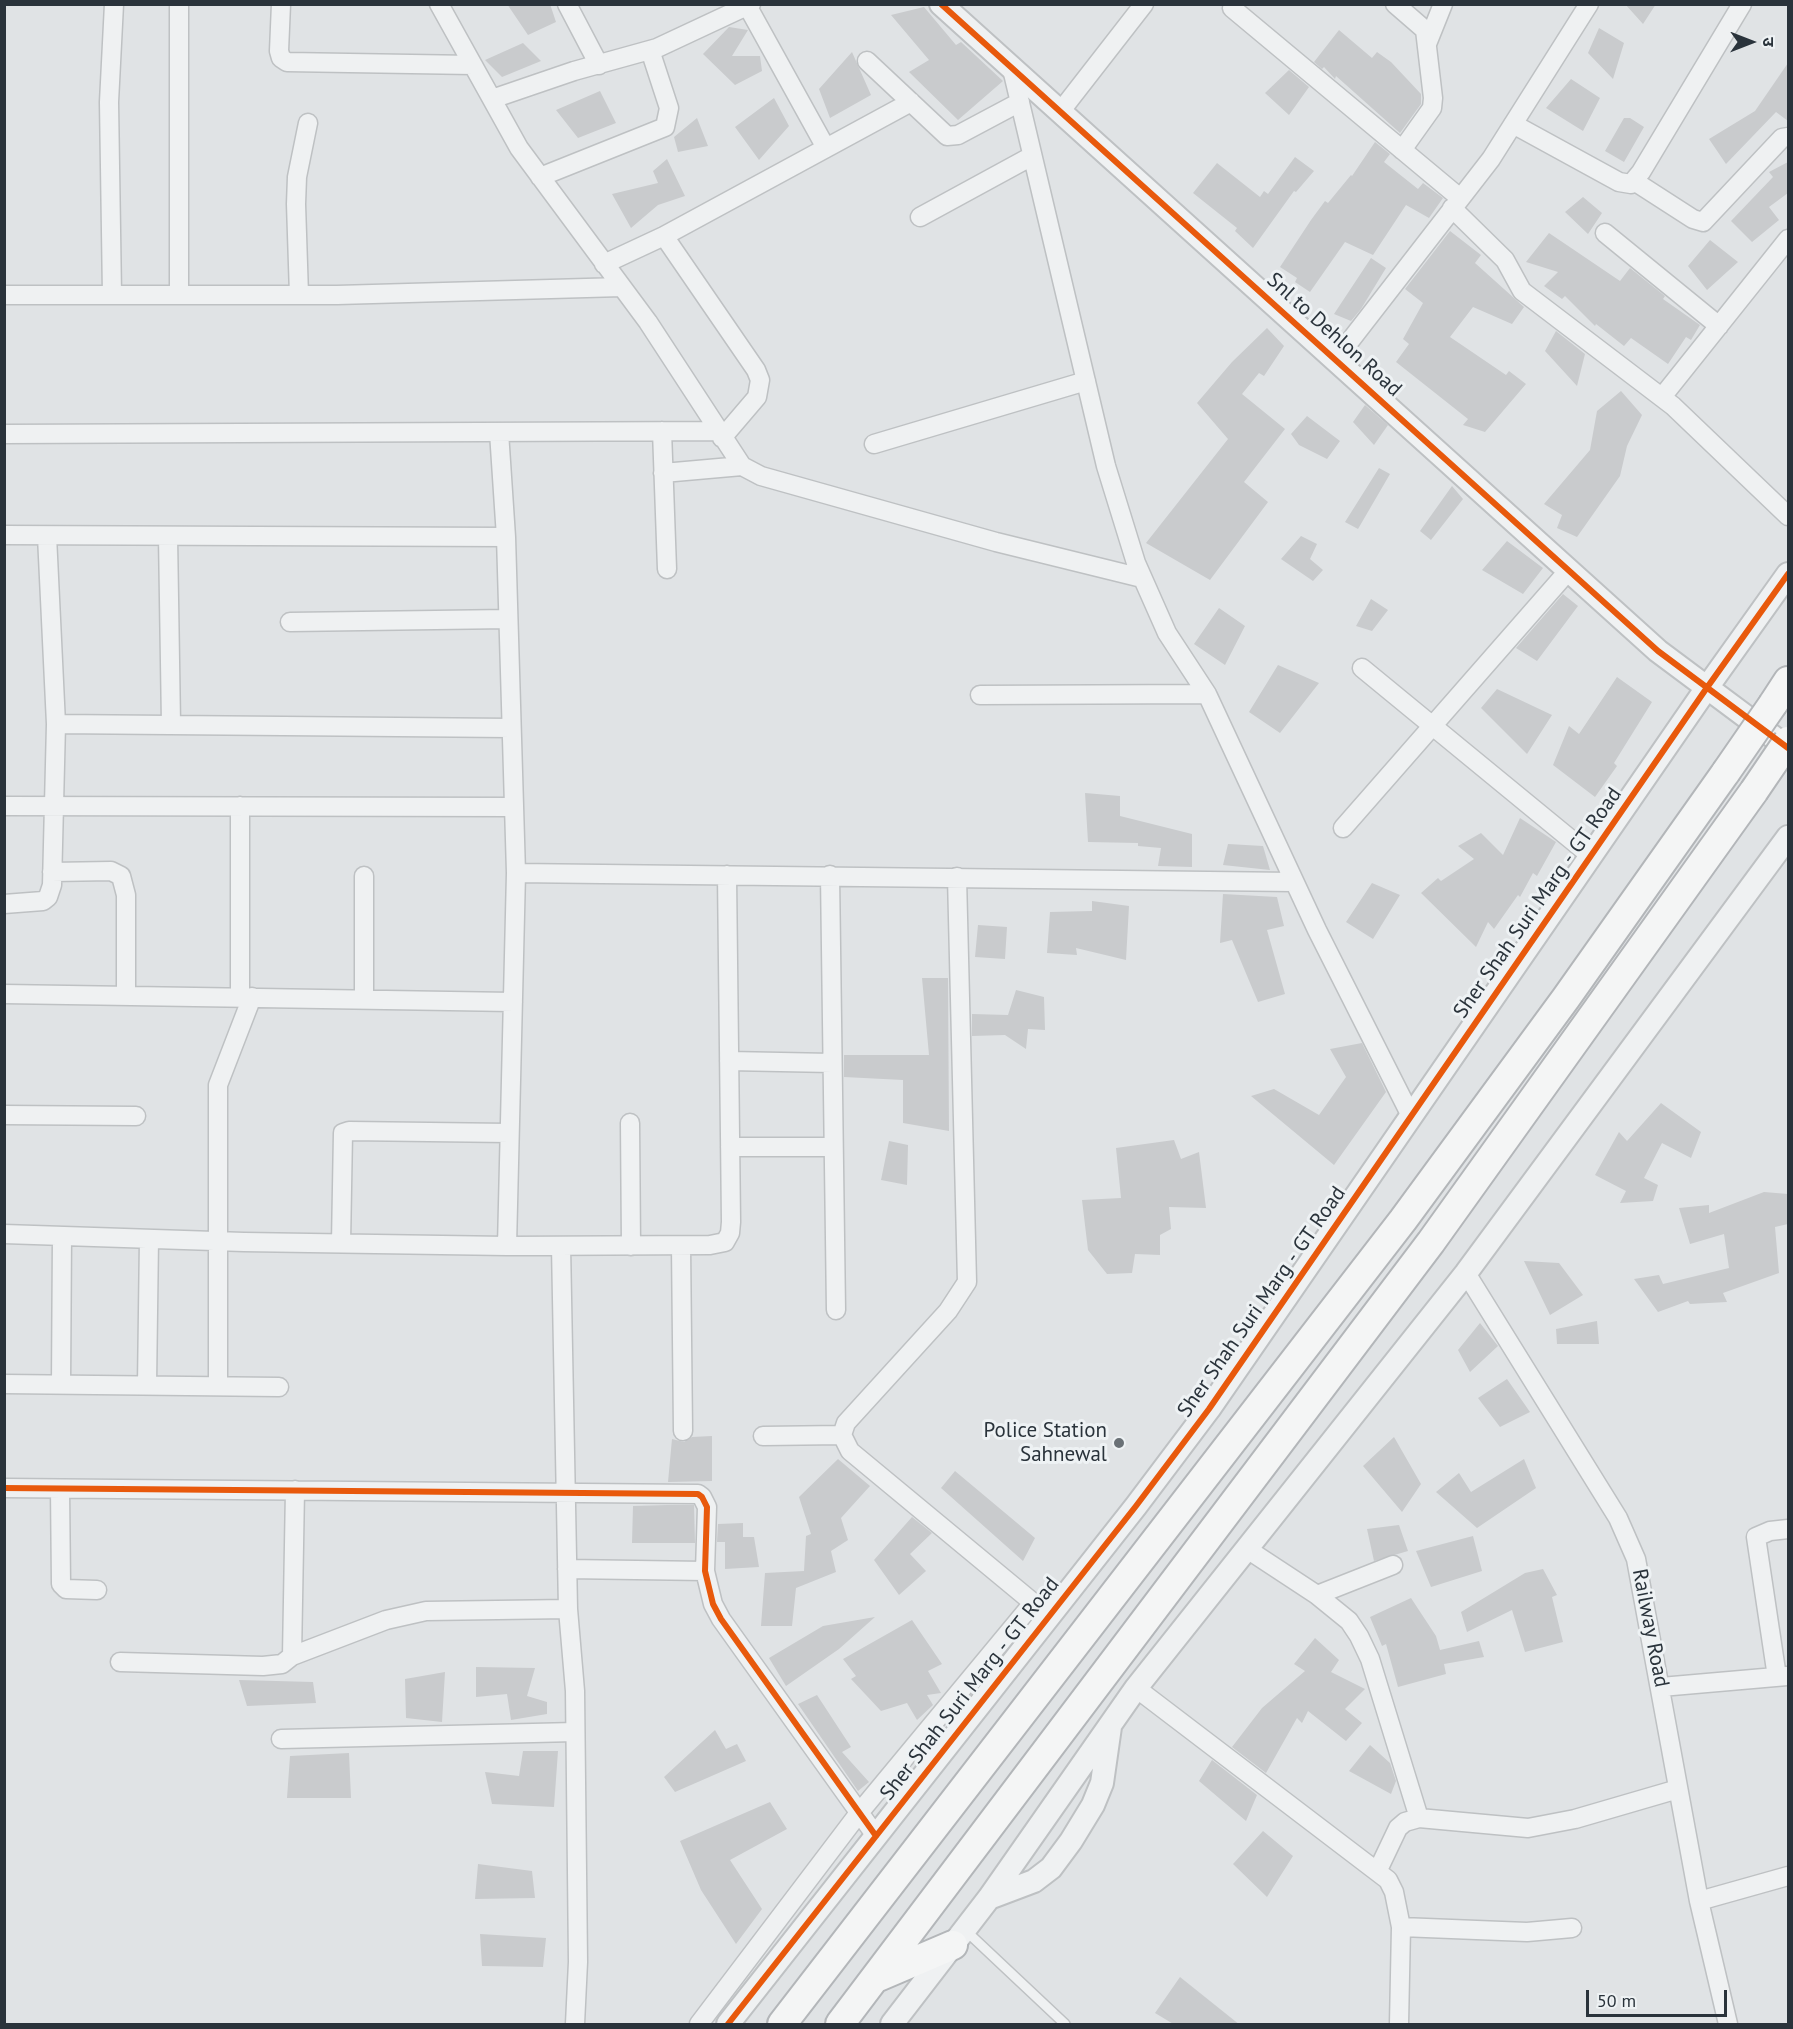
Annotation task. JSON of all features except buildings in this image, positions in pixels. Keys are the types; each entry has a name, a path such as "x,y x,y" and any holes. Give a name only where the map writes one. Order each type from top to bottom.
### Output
{"highway":[{"path":"782,2025 1403,1220 1566,998 1788,681"},
{"path":"840,2025 1431,1242 1788,741"},
{"path":"876,1979 959,1937"}],"street":[{"path":"112,295 109,102 114,4"},
{"path":"179,4 179,295"},
{"path":"281,4 279,51 281,58 287,62 472,65"},
{"path":"439,4 519,148 648,322 742,466 761,476 940,526 1142,578"},
{"path":"567,4 599,65"},
{"name":"Snl to Dehlon Road","path":"941,4 1658,651 1788,748"},
{"path":"1060,112 1144,4"},
{"path":"1395,4 1422,26 1426,34 1433,104 1402,150"},
{"path":"1426,46 1443,4"},
{"path":"1336,359 1491,159 1590,4"},
{"path":"1514,124 1619,182 1628,184 1635,181 1742,4"},
{"path":"492,99 650,51 724,11 749,6 826,148"},
{"path":"1232,8 1402,150 1456,203 1505,260 1522,291 1662,397 1788,516"},
{"path":"540,177 665,127 669,108 650,51"},
{"path":"867,61 947,136 952,137 1020,102"},
{"path":"1012,69 1118,510 1142,578 1167,633 1207,694 1294,882 1411,1116"},
{"path":"604,264 664,236 911,102"},
{"path":"299,295 297,177 308,123"},
{"path":"1635,181 1693,219 1703,222 1782,138 1788,137"},
{"path":"920,216 1032,156"},
{"path":"1605,233 1719,326"},
{"path":"4,434 662,431 720,435 757,397 760,380 756,370 664,236"},
{"path":"1662,397 1788,239"},
{"path":"4,295 299,295 622,287"},
{"path":"874,444 1086,381"},
{"path":"662,431 667,569"},
{"path":"499,432 506,537 516,873 507,1246"},
{"path":"663,473 742,466"},
{"path":"4,535 506,537"},
{"path":"4,904 28,904 48,897 52,872 56,723 47,536"},
{"path":"168,537 171,724"},
{"path":"1343,828 1569,570"},
{"name":"Sher Shah Suri Marg - GT Road","path":"729,2025 876,1836 1041,1609 1136,1506 1209,1409 1706,688 1788,574"},
{"path":"290,622 508,619"},
{"path":"1362,668 1591,856"},
{"path":"980,695 1207,694"},
{"path":"56,723 511,728"},
{"path":"4,806 514,807"},
{"path":"218,1386 218,1085 246,997 240,806"},
{"path":"892,2025 989,1898 1136,1688 1466,1273 1788,837"},
{"path":"52,872 111,871 121,876 126,895 126,996"},
{"path":"516,873 1294,882"},
{"path":"4,1234 219,1241 507,1246 719,1245 729,1238 727,875"},
{"path":"830,875 836,1310"},
{"path":"364,876 364,999"},
{"path":"842,1435 852,1415 948,1311 967,1282 957,877"},
{"path":"4,994 513,1002"},
{"path":"729,1061 832,1063"},
{"path":"4,1115 136,1116"},
{"path":"630,1123 631,1246"},
{"path":"341,1243 341,1137 344,1132 509,1133"},
{"path":"730,1146 833,1147"},
{"path":"61,1384 62,1236"},
{"path":"147,1385 149,1239"},
{"path":"561,1246 568,1609 574,1663 578,1901 575,2025"},
{"path":"681,1246 683,1431"},
{"name":"Railway Road","path":"1466,1273 1631,1543 1640,1571 1699,1900 1728,2025"},
{"path":"4,1384 279,1387"},
{"path":"763,1436 842,1435"},
{"path":"699,2025 859,1813 1041,1609 850,1451 842,1435"},
{"path":"4,1488 566,1491 684,1493 702,1497 708,1514 705,1571 707,1588 721,1619 876,1836"},
{"path":"60,1489 61,1584 66,1589 97,1590"},
{"path":"292,1656 295,1490"},
{"path":"1661,1687 1783,1676 1756,1537 1760,1533 1788,1529"},
{"path":"1247,1549 1317,1595 1349,1621 1370,1659 1419,1818"},
{"path":"1317,1595 1393,1565"},
{"path":"567,1569 705,1571"},
{"path":"120,1662 263,1666 282,1664 292,1656 386,1620 426,1611 568,1609"},
{"path":"1136,1688 1378,1870 1394,1892 1401,1927 1399,2025"},
{"path":"989,1898 1034,1881 1051,1868 1071,1841 1094,1805 1102,1783 1110,1725"},
{"path":"281,1739 575,1732"},
{"path":"1378,1870 1398,1828 1405,1822 1419,1818 1528,1828 1575,1819 1678,1789"},
{"path":"820,1864 839,1883"},
{"path":"1699,1900 1788,1876"},
{"path":"1401,1927 1527,1932 1572,1928"}],"lane":[{"path":"959,1937 1065,2025"}],"cycle path":[{"path":"941,4 1658,651 1788,748"},
{"path":"728,2024 1136,1506 1209,1409 1706,689 1788,574"},
{"path":"4,1488 698,1494 707,1507 705,1571 713,1604 721,1619 876,1836"}],"place":[{"name":"Police Station Sahnewal","path":"1119,1443"}]}
